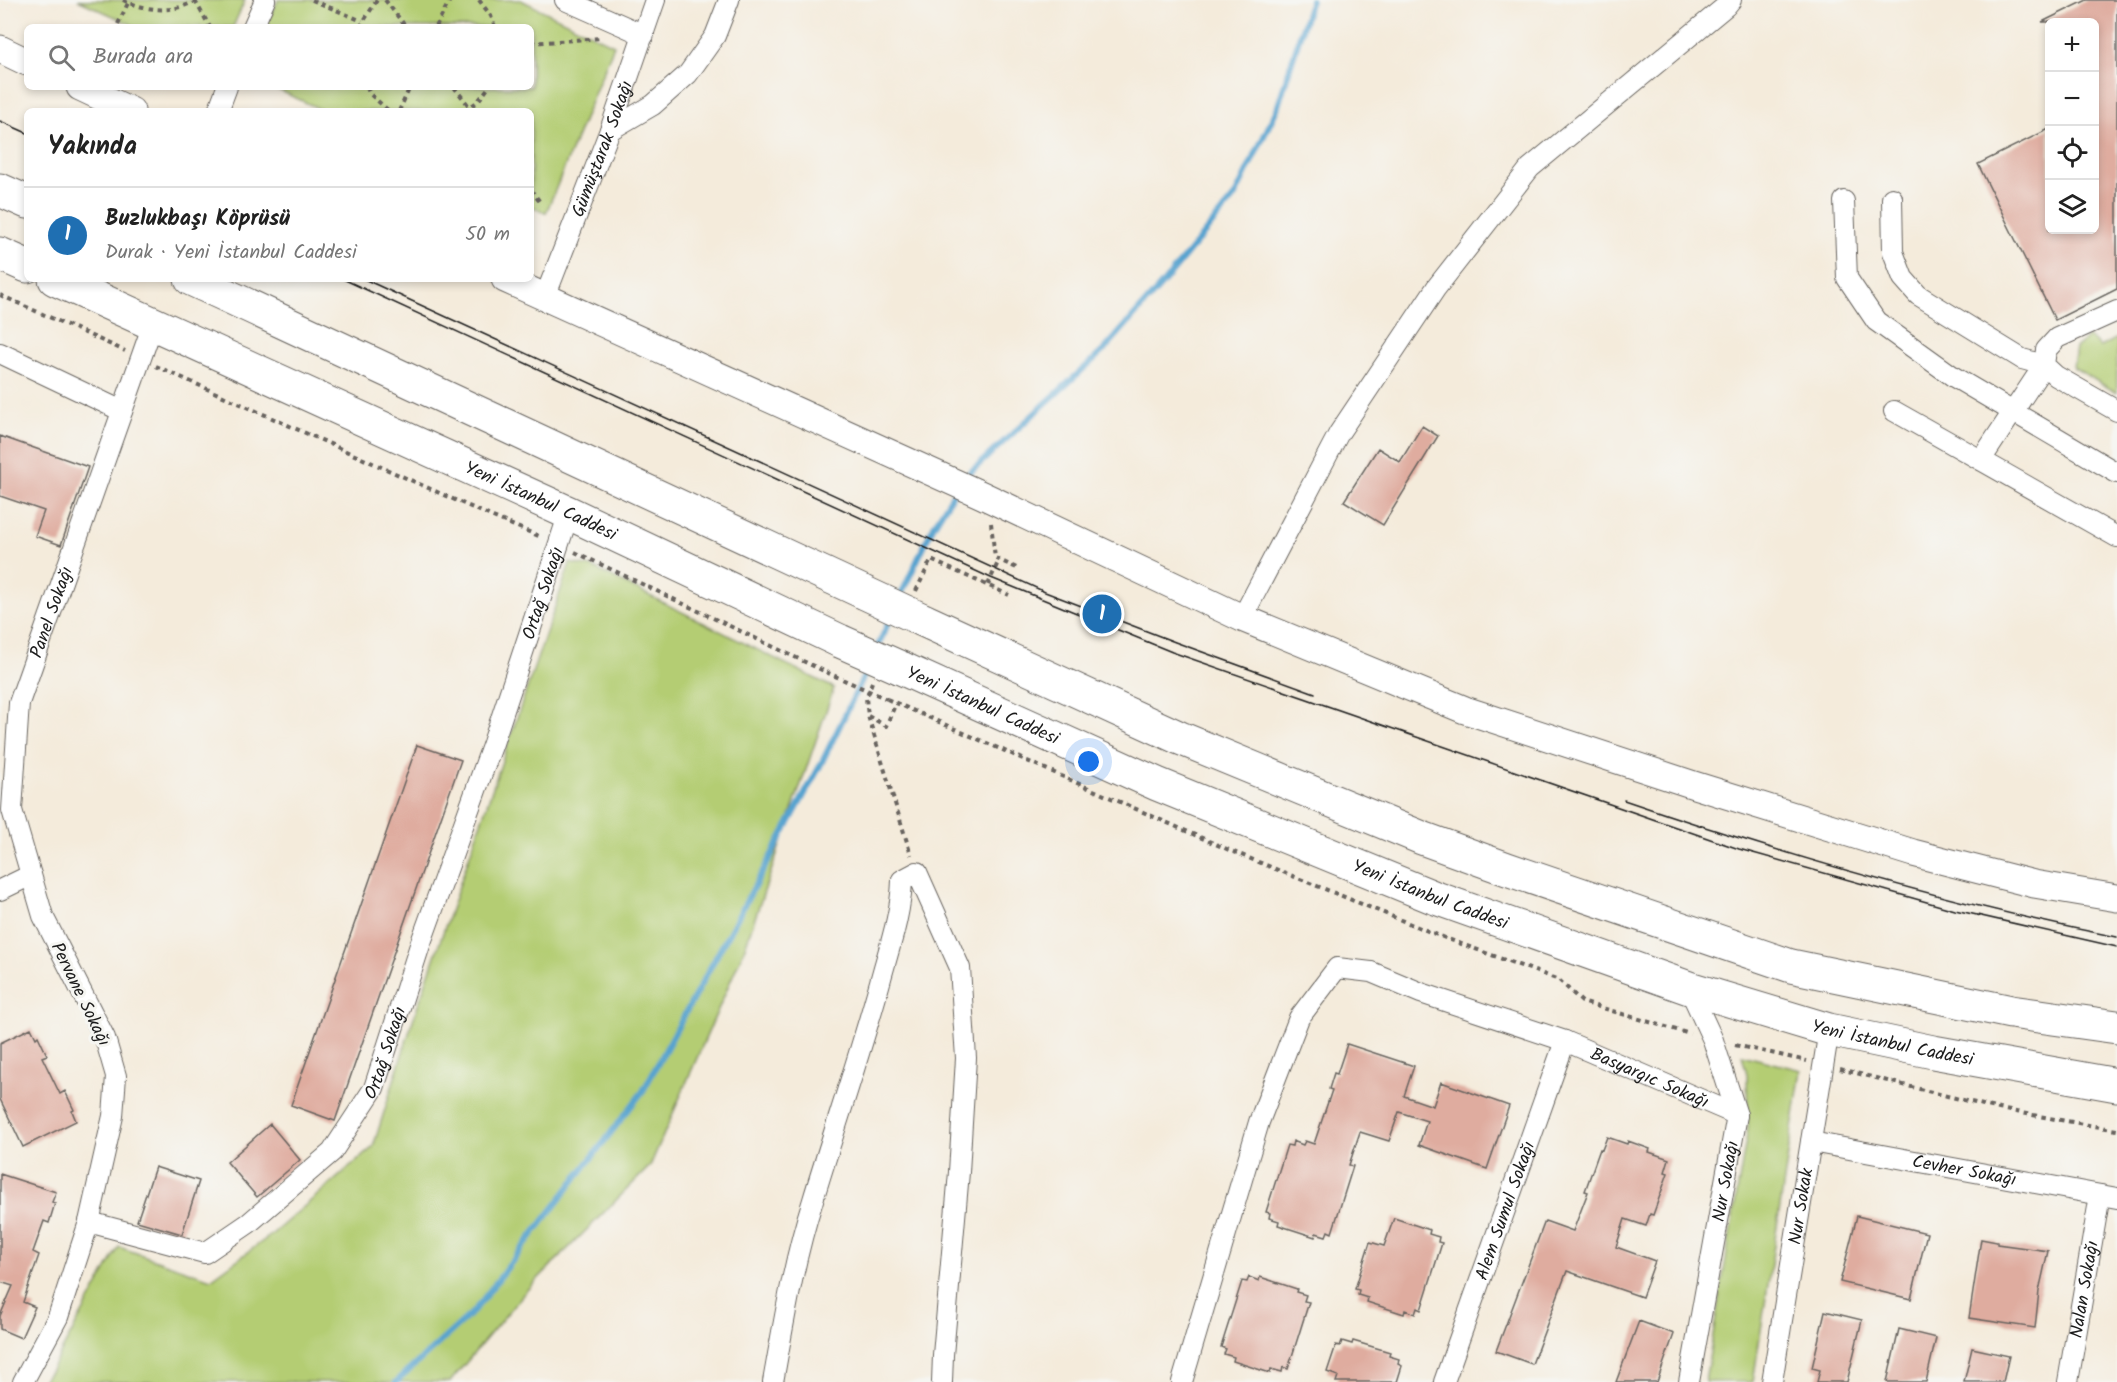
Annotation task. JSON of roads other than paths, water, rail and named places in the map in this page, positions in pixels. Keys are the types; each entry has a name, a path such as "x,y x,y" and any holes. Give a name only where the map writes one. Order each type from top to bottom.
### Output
{"highway":[{"path":"0,190 24,201"},
{"path":"0,254 24,265"},
{"name":"Yeni İstanbul Caddesi","path":"62,282 569,513 840,641 888,671 1422,893 1689,987 1829,1030 1933,1052 2117,1085"},
{"path":"197,282 863,592 918,608 1190,742 1422,838 1791,966 2011,1012 2117,1028"}],"street":[{"path":"254,24 265,0"},
{"path":"566,0 644,35"},
{"name":"Gümüştarak Sokağı","path":"545,297 610,129 655,0"},
{"path":"610,129 653,105 688,74 715,36 729,0"},
{"path":"1242,618 1339,433 1436,288 1530,168 1731,0"},
{"path":"0,49 24,61"},
{"path":"86,90 125,108"},
{"path":"219,108 226,90"},
{"path":"1892,198 1893,252 1903,278 1918,295 2022,359 2044,365 2065,382 2117,411"},
{"path":"1844,201 1847,278 1876,321 1954,377 2117,473"},
{"path":"512,282 947,479 1242,618 1465,710 1694,785 1913,853 2034,884 2117,898"},
{"path":"1981,460 2044,365 2046,350 2057,338 2117,311"},
{"name":"Panel Sokağı","path":"31,875 12,810 19,703 153,324"},
{"path":"0,353 122,411"},
{"path":"1894,411 2117,537"},
{"name":"Ortağ Sokağı","path":"89,1222 205,1253 249,1223 332,1152 374,1088 420,945 493,743 569,513"},
{"path":"773,1382 794,1270 812,1201 855,1071 877,993 901,905 902,880 916,872 960,968 966,1058 942,1382"},
{"path":"0,890 31,875"},
{"name":"Pervane Sokağı","path":"31,875 43,916 105,1038 116,1076 112,1116 89,1222"},
{"name":"Basyargıc Sokağı","path":"1182,1382 1258,1122 1299,1018 1337,968 1371,972 1421,993 1565,1041 1737,1115"},
{"name":"Nur Sokağı","path":"1689,987 1713,1040 1737,1115 1689,1382"},
{"name":"Nur Sokak","path":"1772,1382 1829,1030"},
{"name":"Alem Sumul Sokağı","path":"1444,1382 1565,1041"},
{"name":"Cevher Sokağı","path":"1811,1142 2108,1196"},
{"name":"Nalan Sokağı","path":"2068,1382 2108,1196"},
{"path":"23,1382 58,1317 89,1222"}],"waterway":[{"path":"964,478 1104,350 1235,196 1277,109 1311,0"},
{"path":"899,599 933,527 955,491"},
{"path":"877,648 891,617"},
{"path":"396,1382 474,1311 643,1091 820,766 869,666"}],"tram line":[{"path":"0,121 24,132"},
{"path":"350,282 991,578 1172,652 1739,849 1955,910 2117,947"},
{"path":"371,282 1045,592 1315,693"},
{"path":"1624,800 1868,877 2054,924 2117,937"}],"place":[{"name":"Buzlukbaşı Köprüsü","path":"1102,614"}]}
